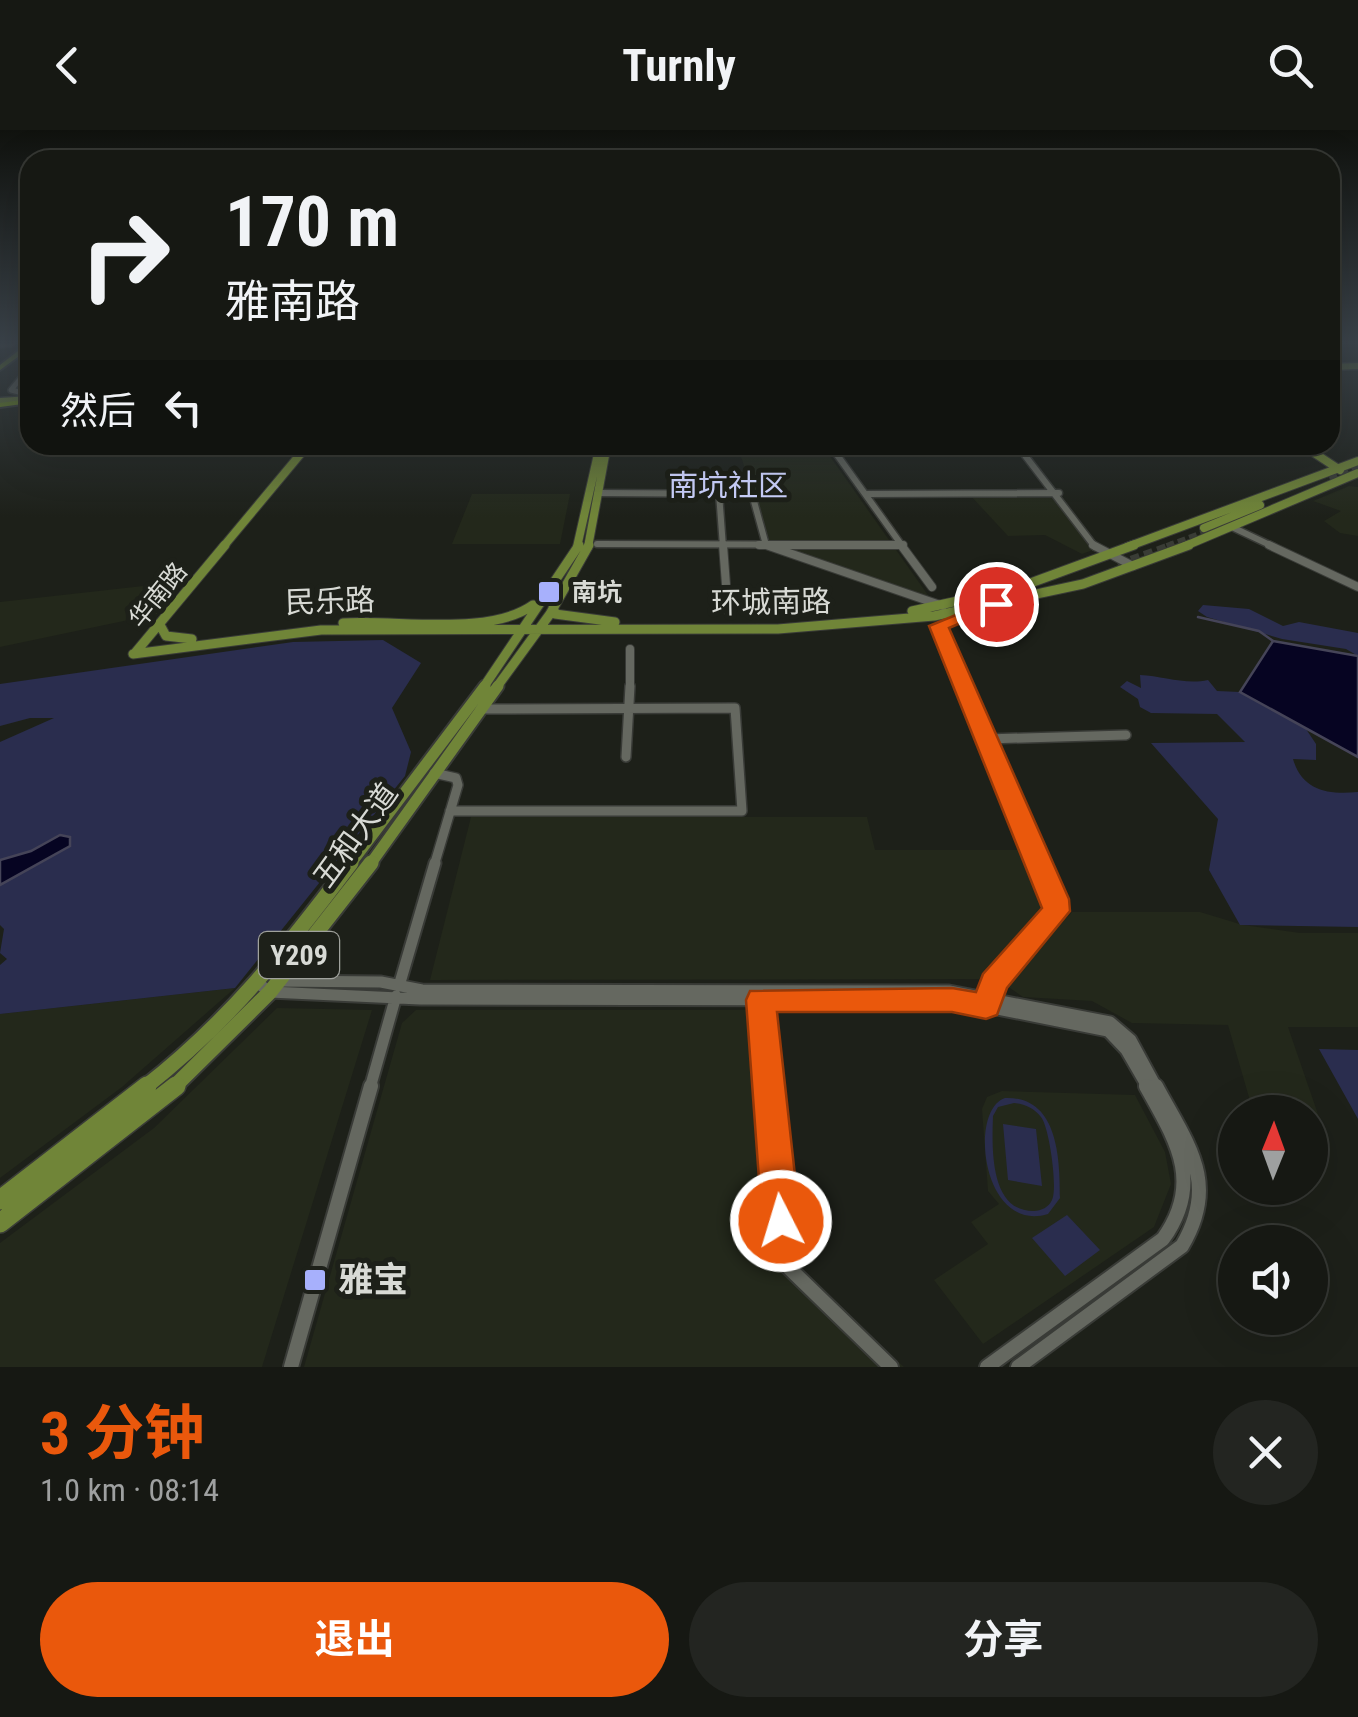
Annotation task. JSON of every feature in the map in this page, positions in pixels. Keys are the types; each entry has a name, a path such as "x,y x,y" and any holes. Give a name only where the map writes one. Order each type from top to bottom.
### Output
{"main road":[{"name":"华南路","path":"137,649 297,455"},
{"name":"华南路","path":"137,649 297,455"},
{"name":"五和大道","path":"0,1223 161,1098 269,986 434,773 524,647 583,536 597,455"},
{"name":"五和大道","path":"0,1200 269,986 508,654 553,605 589,544 605,455"},
{"path":"1314,455 1337,473 1357,475"},
{"path":"1320,455 1337,473"},
{"name":"环城南路","path":"1337,473 1208,529 1244,517 1337,473 1358,461"},
{"name":"环城南路","path":"1017,600 1301,482 1337,473"},
{"name":"环城南路","path":"533,626 577,629 819,622 1017,600 1132,566 1234,528 1357,475"},
{"path":"1224,520 1301,482"},
{"path":"1244,517 1303,498"},
{"name":"环城南路","path":"533,626 858,625 992,601 1111,559"},
{"path":"486,626 526,614 562,572"},
{"path":"553,605 555,614 566,619 620,626"},
{"path":"160,624 166,636 192,639"},
{"name":"民乐路","path":"137,649 334,624 533,626"},
{"path":"486,626 506,636 508,654"},
{"name":"民乐路","path":"137,649 308,630 486,626"},
{"path":"524,647 544,636 577,629"}],"street":[{"path":"838,455 932,587"},
{"path":"1027,455 1111,559 1132,566"},
{"path":"599,493 752,494 766,544"},
{"path":"719,493 728,612"},
{"path":"867,494 1057,493"},
{"path":"1234,528 1358,587"},
{"path":"596,544 903,545"},
{"path":"766,544 943,606"},
{"path":"986,1002 998,978 1053,916 1056,906 939,626 992,601"},
{"path":"626,757 630,649"},
{"path":"450,811 742,811 734,708 480,710"},
{"path":"987,739 1126,735"},
{"path":"291,1367 458,781 434,773"},
{"path":"269,986 761,1000 952,1000 1095,1017 1122,1030 1190,1146 1200,1181 1200,1217 1182,1246 1018,1367"},
{"path":"397,991 949,991 1096,1027 1116,1037 1177,1142 1186,1177 1183,1210 1163,1239 988,1367"},
{"path":"761,1000 786,1265 891,1367"}],"shaded area":[{"path":"740,455 829,455 930,598 770,542"},
{"path":"1349,486 1358,487 1358,536 1340,533 1324,521 1341,511 1313,501"},
{"path":"472,494 570,494 560,544 452,544"},
{"path":"970,495 1052,498 1093,550 1082,554 1045,535 1008,536"},
{"path":"170,583 180,586 157,614 0,647 0,602"},
{"path":"1203,605 1249,609 1283,626 1299,622 1358,633 1358,656 1346,649 1282,639 1207,617 1198,611"},
{"path":"383,640 421,663 392,708 411,752 405,776 235,988 0,1014 0,965 7,959 0,953 4,929 0,925 0,885 60,835 31,851 0,860 0,742 54,718 30,718 0,726 0,684 293,642"},
{"path":"1273,641 1358,656 1358,757 1240,692"},
{"path":"1140,675 1208,680 1217,691 1240,692 1304,726 1316,744 1316,760 1293,759 1303,778 1318,789 1358,792 1358,927 1240,925 1209,870 1218,819 1151,743 1245,742 1217,714 1151,713 1140,707 1138,699 1120,687 1127,681 1141,688"},
{"path":"471,817 867,817 875,850 1025,850 1048,908 979,979 430,980"},
{"path":"60,835 70,837 70,846 0,885 0,860 31,851"},
{"path":"1072,912 1200,912 1243,925 1300,933 1358,933 1358,1027 1288,1027 1311,1095 1248,1095 1228,1025 1132,1023 1092,1001 1023,997 1004,984"},
{"path":"235,988 122,1087 0,1178 0,1014"},
{"path":"277,1008 372,1010 262,1367 0,1367 0,1243 154,1128"},
{"path":"416,1010 753,1010 770,1246 904,1367 304,1367 402,1023"},
{"path":"1319,1049 1358,1050 1358,1119"},
{"path":"1002,1091 1135,1095 1165,1152 1171,1184 1154,1227 983,1344 934,1280 988,1244 971,1222 999,1204 988,1191 982,1109 987,1097"},
{"path":"1005,1098 1023,1100 1046,1118 1057,1148 1060,1182 1060,1198 1048,1214 1026,1215 1008,1206 996,1189 985,1145 994,1107","holes":["1026,1105 1041,1117 1050,1144 1054,1193 1049,1205 1037,1211 1019,1208 1008,1201 996,1175 993,1116 998,1107"]},
{"path":"1003,1124 1036,1129 1042,1186 1008,1180"},
{"path":"1067,1215 1100,1250 1065,1276 1032,1238"}],"waterway":[{"path":"1198,617 1259,631 1273,641"}],"tunnel":[{"path":"1329,477 1358,465"},
{"path":"1167,547 1211,531"},
{"path":"1118,565 1174,545"}],"place":[{"name":"南坑","path":"549,592"},
{"name":"雅宝","path":"315,1280"}],"district":[{"name":"南坑社区","path":"728,485"}],"route":[{"path":"781,1221 761,1000 952,1000 986,1006 994,983 1056,911 1055,899 939,626 948,619 992,609 996,604"}]}
